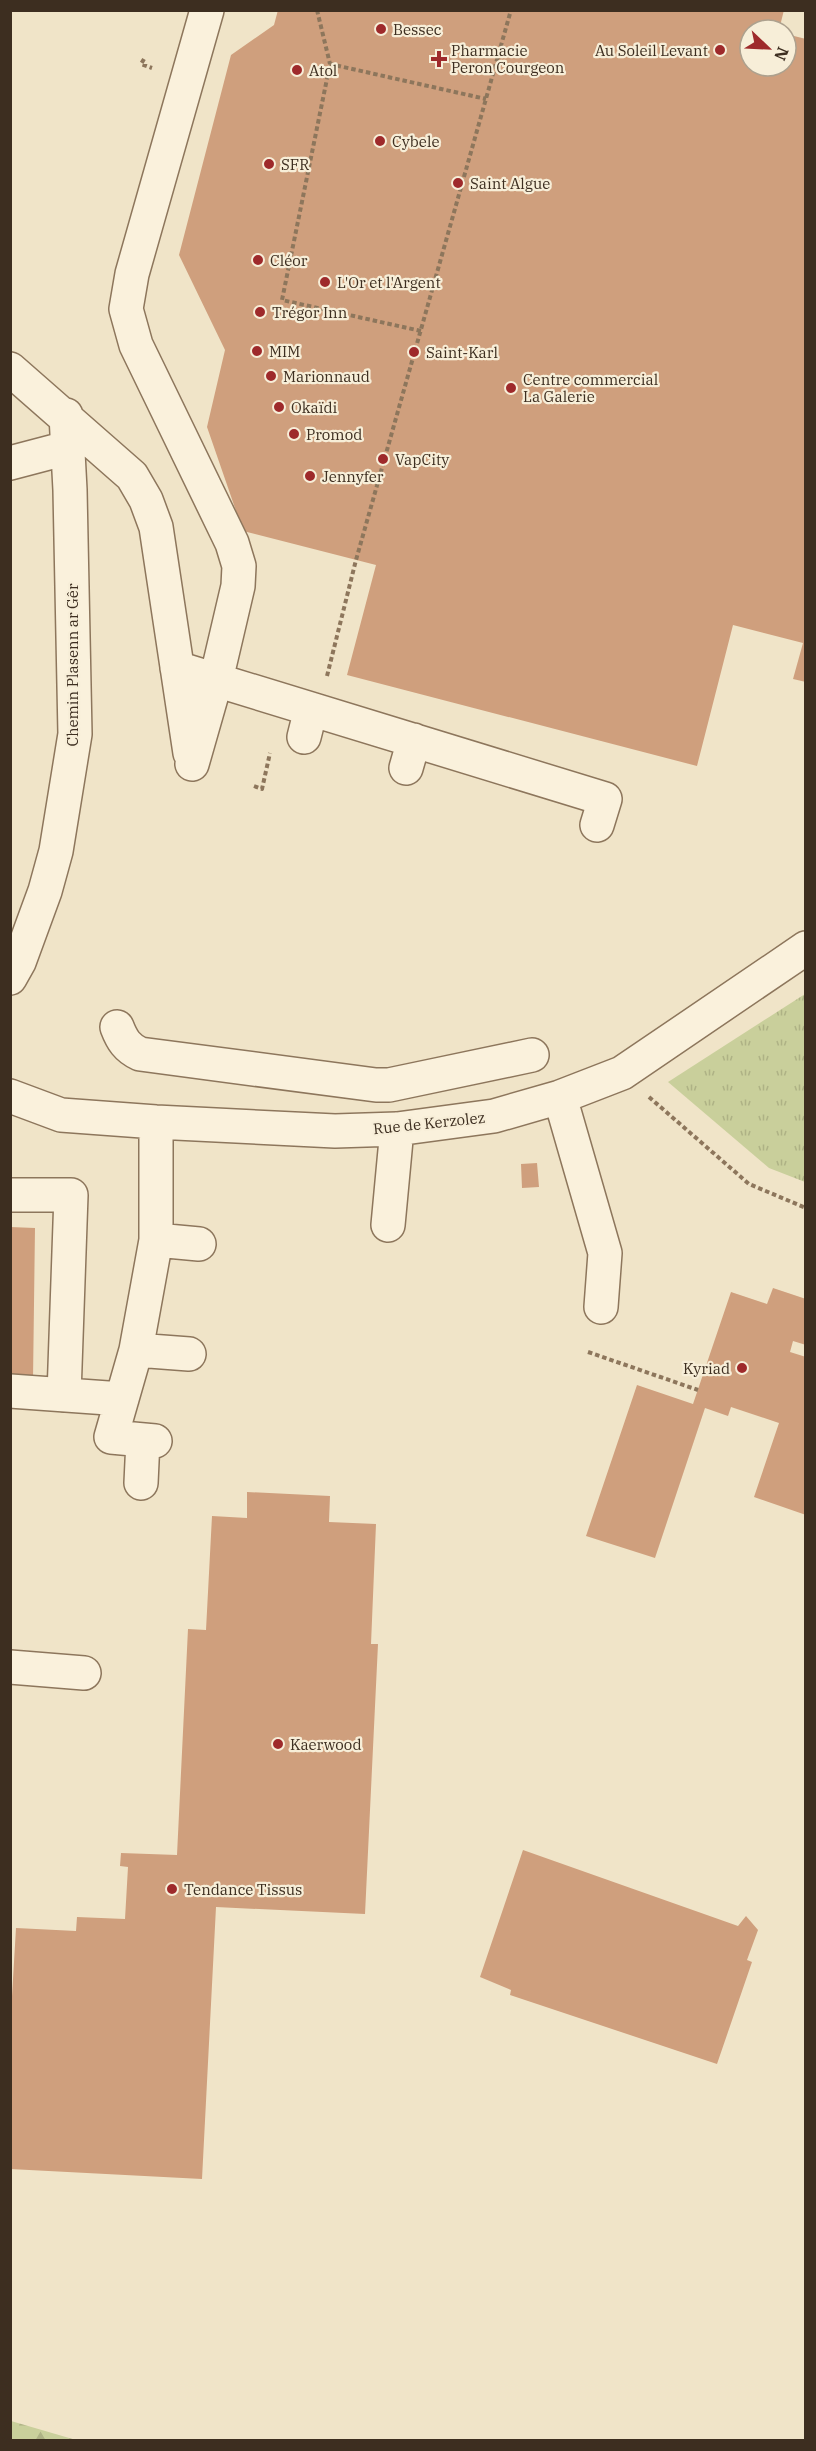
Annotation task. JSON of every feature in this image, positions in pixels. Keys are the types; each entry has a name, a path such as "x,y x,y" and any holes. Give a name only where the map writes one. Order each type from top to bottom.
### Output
{"lane":[{"path":"10,369 66,415 132,476 146,500 156,527 192,764 238,586 239,566 232,543 136,345 126,309 132,274 207,10"},
{"name":"Chemin Plasenn ar Gêr","path":"10,978 19,963 56,851 75,734 70,490 66,415"},
{"path":"10,463 68,448"},
{"path":"177,668 218,670 307,723 507,782 605,799 597,825"},
{"name":"Rue de Kerzolez","path":"10,1096 62,1115 335,1131 397,1129 494,1116 560,1097 622,1073 806,948"},
{"path":"117,1027 121,1039 130,1049 140,1054 375,1085 389,1085 532,1054"},
{"path":"560,1097 605,1253 601,1307"},
{"path":"141,1484 149,1441 111,1437 136,1350 156,1239 156,1122"},
{"path":"388,1225 397,1129"},
{"path":"10,1195 71,1195 64,1395"},
{"path":"156,1239 199,1244"},
{"path":"136,1350 189,1354"},
{"path":"10,1391 122,1400"},
{"path":"10,1667 84,1673"}],"path":[{"path":"317,10 330,64 282,300 421,331"},
{"path":"356,560 511,10"},
{"path":"330,64 486,99"},
{"path":"622,1073 748,1184 806,1208"},
{"path":"588,1352 698,1390"}],"green space":[{"path":"805,994 805,1182 769,1168 668,1082"},
{"path":"11,2421 76,2440 11,2440"}],"building":[{"name":"Centre commercial La Galerie","path":"278,10 784,10 782,18 738,18 738,78 798,78 798,37 806,39 806,682 793,679 803,643 733,625 697,766 347,675 376,565 243,531 207,427 225,350 179,255 231,55 274,25"},
{"path":"537,1163 539,1187 522,1188 521,1164"},
{"path":"10,1227 35,1228 33,1380 10,1379"},
{"path":"773,1288 806,1299 806,1345 793,1341 790,1352 806,1357 806,1515 754,1497 779,1423 731,1407 728,1416 705,1408 655,1558 586,1536 637,1385 693,1404 731,1292 767,1304"},
{"path":"247,1492 330,1496 329,1522 376,1524 371,1644 378,1644 365,1914 216,1907 202,2179 10,2169 10,2030 16,1928 76,1931 77,1917 125,1919 128,1867 120,1866 121,1853 177,1855 188,1629 206,1630 212,1516 247,1518"},
{"path":"523,1850 738,1926 746,1916 758,1930 747,1960 752,1962 717,2064 510,1995 511,1990 480,1977"}],"place":[{"name":"Bessec","path":"381,29"},
{"name":"Au Soleil Levant","path":"720,50"},
{"name":"Pharmacie Peron Courgeon","path":"439,59"},
{"name":"Atol","path":"297,70"},
{"name":"Cybele","path":"380,141"},
{"name":"SFR","path":"269,164"},
{"name":"Saint Algue","path":"458,183"},
{"name":"Cléor","path":"258,260"},
{"name":"L'Or et l'Argent","path":"325,282"},
{"name":"Trégor Inn","path":"260,312"},
{"name":"MIM","path":"257,351"},
{"name":"Saint-Karl","path":"414,352"},
{"name":"Marionnaud","path":"271,376"},
{"name":"Centre commercial La Galerie","path":"511,388"},
{"name":"Okaïdi","path":"279,407"},
{"name":"Promod","path":"294,434"},
{"name":"VapCity","path":"383,459"},
{"name":"Jennyfer","path":"310,476"},
{"name":"Kyriad","path":"742,1368"},
{"name":"Kaerwood","path":"278,1744"},
{"name":"Tendance Tissus","path":"172,1889"}]}
